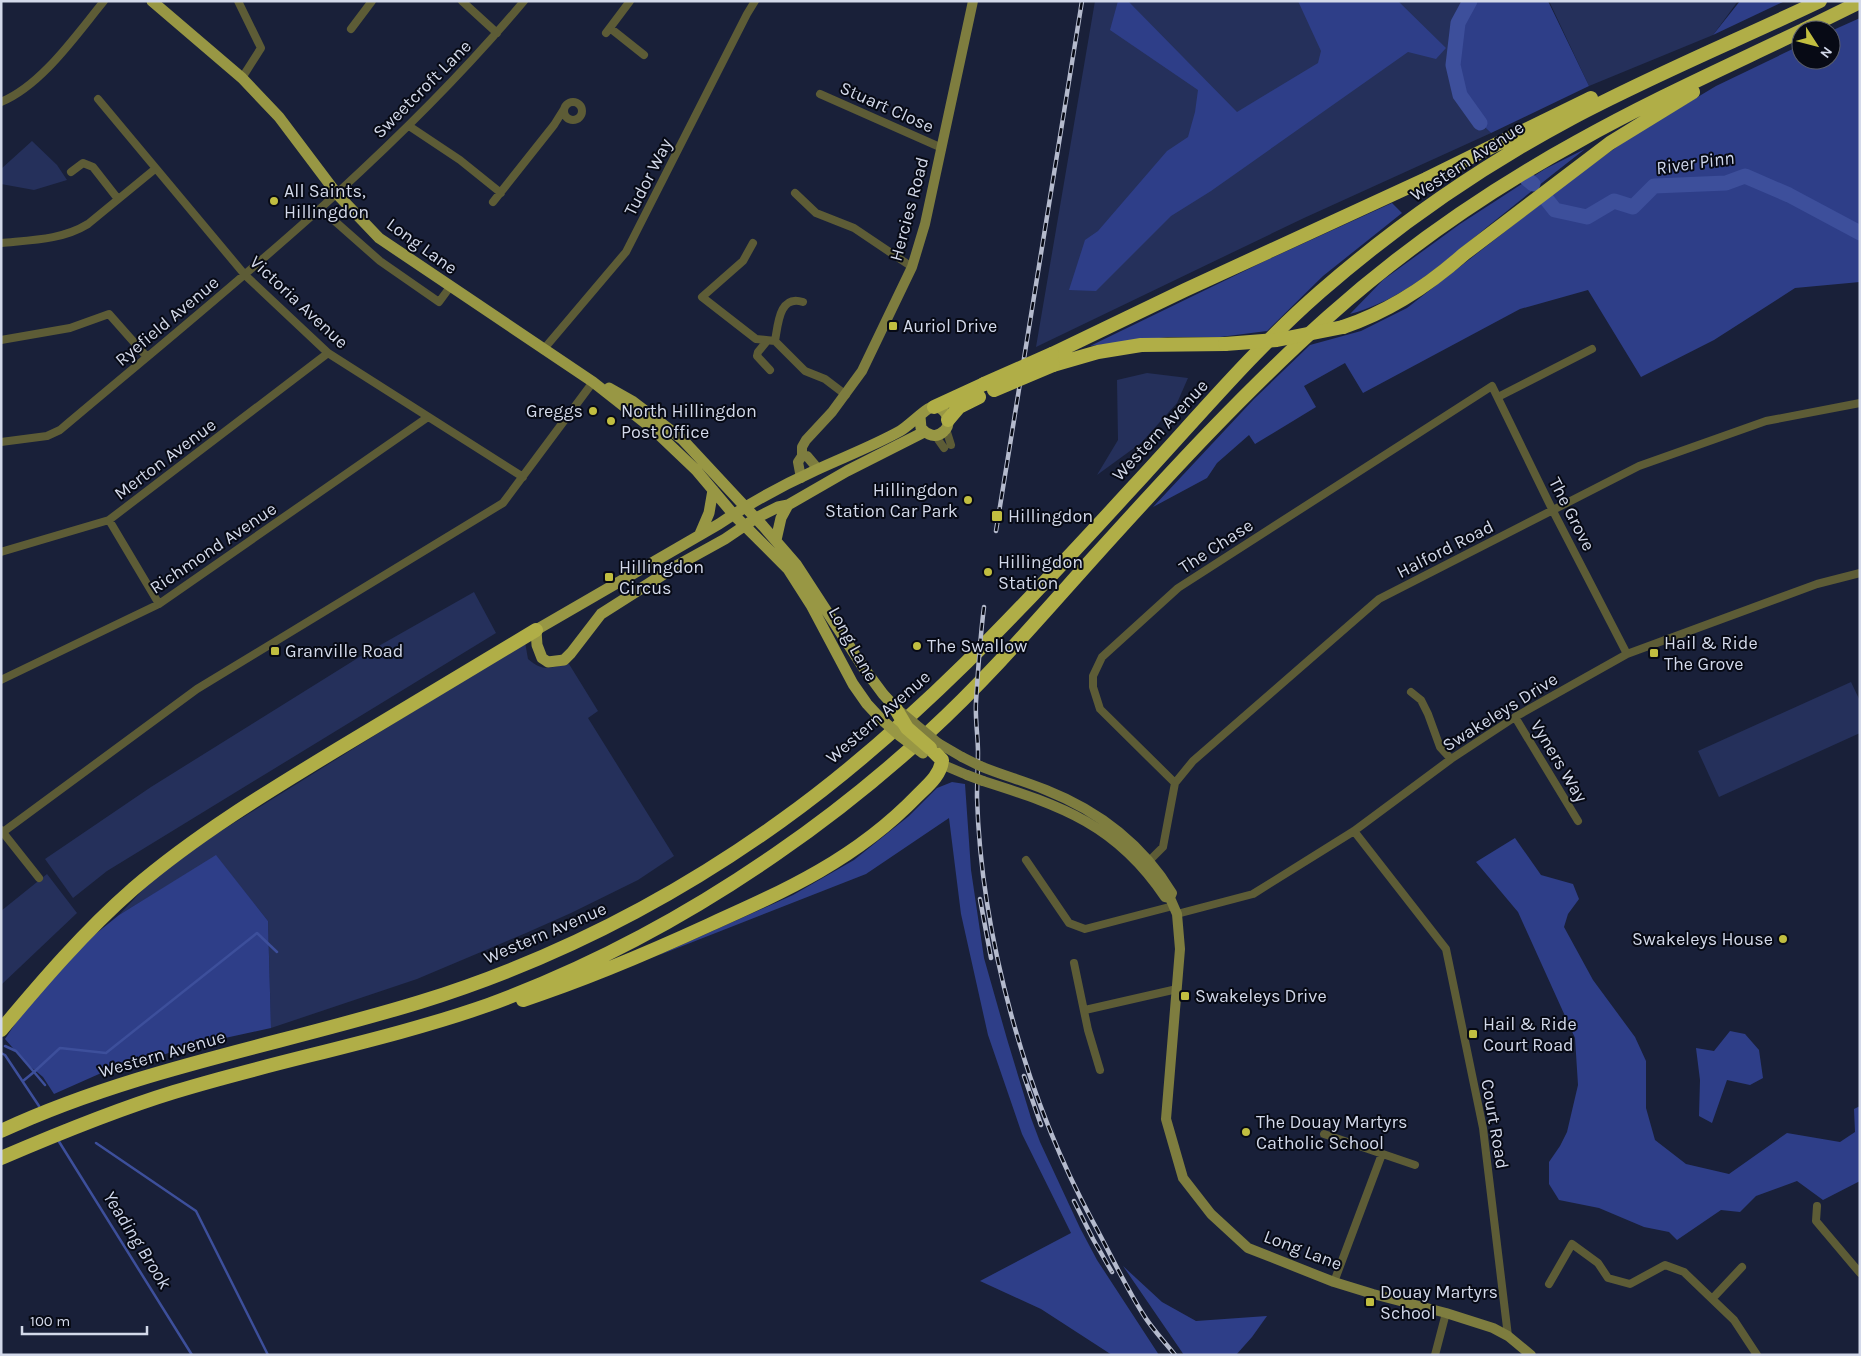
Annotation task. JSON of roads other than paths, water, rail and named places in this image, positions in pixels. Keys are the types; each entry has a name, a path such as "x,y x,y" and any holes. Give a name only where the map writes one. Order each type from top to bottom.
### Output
{"highway":[{"name":"Western Avenue","path":"1,1131 76,1099 213,1057 356,1021 424,1001 532,962 614,924 702,873 781,821 872,751 935,693 1074,552 1205,408 1284,325 1320,292 1384,239 1444,196 1546,132 1615,96 1820,1"},
{"path":"1824,20 1860,2"},
{"path":"1825,20 1832,16"},
{"path":"934,407 986,389 1052,359 1185,290 1426,179 1566,109 1671,62 1779,21"},
{"path":"1,1158 90,1122 173,1092 379,1039 488,1005 540,984 616,948 697,904 772,857 816,826 932,730 1020,640 1095,556 1212,431 1287,356 1364,286 1426,237 1477,202 1578,141 1659,99 1791,37"},
{"path":"1052,359 1142,345 1225,344 1277,340 1343,327 1362,321 1384,310 1441,274 1464,254 1630,130 1676,101 1756,60 1791,39"},
{"path":"947,425 964,404 986,389"},
{"path":"1,1030 93,927 133,889 208,830 536,630"},
{"path":"433,1023 484,1014 591,976 657,949 790,888 850,854 891,822 935,778 941,764 940,756 907,728 894,706"}],"main road":[{"name":"Long Lane","path":"152,1 242,78 279,117 337,194 379,238 450,288 593,382 654,430 696,470 734,515 788,569 811,605 852,684 867,704 899,735 930,748 962,757 1045,790 1084,808 1125,836 1150,860 1172,893 1180,949 1166,1119 1183,1178 1211,1214 1248,1248 1334,1282 1476,1322 1508,1336 1531,1355"},
{"name":"Hercies Road","path":"801,478 798,462 802,456 802,447 846,395 862,372 912,267 925,224 973,1"},
{"name":"Long Lane","path":"593,382 632,401 682,439 746,506 796,564 878,688 894,706"},
{"path":"934,407 944,410 947,425 938,435 929,434 847,470 788,505 778,507 756,518 726,539 678,564 600,614 572,653 564,660 548,662 542,658 537,645 536,630 734,515 746,506 818,469 888,437 920,417 928,408 934,407"},
{"path":"920,417 921,428 929,434"},
{"path":"802,456 807,456 818,469"},
{"path":"700,534 709,514 713,490"},
{"path":"776,540 781,518 788,505"},
{"path":"941,764 962,774 1041,799 1074,814 1100,830 1134,856 1173,906"}],"street":[{"path":"1,102 29,86 40,76 104,1"},
{"path":"238,1 261,48 242,78"},
{"path":"350,29 372,1"},
{"path":"462,1 498,33"},
{"name":"Sweetcroft Lane","path":"337,194 409,126 498,33 524,1"},
{"name":"Tudor Way","path":"543,350 626,252 755,1"},
{"path":"629,2 608,30 644,55"},
{"name":"Stuart Close","path":"820,94 942,148"},
{"name":"Victoria Avenue","path":"98,99 245,275 328,353 523,477"},
{"path":"493,202 554,125 564,109"},
{"path":"409,126 460,160 501,192"},
{"path":"71,172 82,163 93,167 118,199"},
{"path":"1,243 56,236 77,231 155,169"},
{"path":"795,193 816,213 854,228 912,267"},
{"name":"Ryefield Avenue","path":"1,442 48,436 60,430 245,275 337,194"},
{"path":"330,216 380,261 439,302 450,288"},
{"path":"753,243 742,261 702,297 756,339 771,341 805,370 825,379 846,395"},
{"path":"770,370 757,356 758,352 771,341 784,306 793,301 803,302"},
{"path":"1,340 70,328 109,314 146,357"},
{"path":"1498,397 1592,349"},
{"name":"Merton Avenue","path":"1,552 109,520 328,353"},
{"path":"39,878 2,831 197,689 504,502 593,382"},
{"name":"The Grove","path":"1492,386 1553,511 1627,654"},
{"name":"The Chase","path":"1175,783 1100,709 1093,687 1094,676 1102,656 1178,588 1492,386"},
{"name":"Halford Road","path":"1150,860 1163,847 1175,783 1193,761 1379,599 1639,466 1766,421 1860,403"},
{"name":"Richmond Avenue","path":"1,680 159,604 428,417"},
{"path":"929,434 947,447 947,425"},
{"path":"109,520 159,604"},
{"name":"Swakeleys Drive","path":"1026,860 1069,923 1085,930 1173,906 1253,894 1354,830 1451,759 1516,717 1627,654 1817,584 1860,573"},
{"path":"1411,692 1421,700 1440,748 1451,759"},
{"name":"Vyners Way","path":"1516,717 1578,821"},
{"name":"Court Road","path":"1354,830 1446,949 1483,1128 1508,1336"},
{"path":"1074,963 1088,1030 1100,1070"},
{"path":"1085,1010 1177,989"},
{"path":"1324,1134 1415,1165"},
{"path":"1334,1282 1382,1154"},
{"path":"1817,1206 1816,1221 1860,1273"},
{"path":"1549,1284 1572,1244 1598,1263 1608,1278 1630,1284 1665,1265 1684,1272 1734,1320 1757,1355"},
{"path":"1712,1299 1742,1268"},
{"path":"1435,1355 1446,1313"}],"waterway":[{"name":"River Pinn","path":"1470,1 1458,23 1453,65 1460,95 1480,123"},
{"name":"River Pinn","path":"1544,196 1555,210 1587,217 1614,201 1633,207 1654,186 1726,183 1745,176 1789,195 1860,233"},
{"name":"River Pinn","path":"1527,179 1533,184"},
{"path":"5,1046 16,1051 34,1072 60,1048 106,1053 257,933 277,952"},
{"name":"Yeading Brook","path":"1,1053 5,1055 39,1106"},
{"path":"23,1081 34,1072 45,1085"},
{"name":"Yeading Brook","path":"58,1140 192,1355"},
{"path":"96,1143 196,1211 268,1355"}],"railway":[{"path":"996,531 1082,1"},
{"path":"984,607 976,708 977,797 980,850 987,905 1011,1015 1047,1122 1068,1172 1136,1303 1150,1325 1175,1355"},
{"path":"980,899 991,958"},
{"path":"1024,1076 1041,1125"},
{"path":"1074,1201 1112,1272"}],"place":[{"name":"All Saints, Hillingdon","path":"274,201"},
{"name":"Auriol Drive","path":"893,326"},
{"name":"Greggs","path":"593,411"},
{"name":"North Hillingdon Post Office","path":"611,421"},
{"name":"Hillingdon Station Car Park","path":"968,500"},
{"name":"Hillingdon","path":"997,516"},
{"name":"Hillingdon Station","path":"988,572"},
{"name":"Hillingdon Circus","path":"609,577"},
{"name":"The Swallow","path":"917,646"},
{"name":"Granville Road","path":"275,651"},
{"name":"Hail & Ride The Grove","path":"1654,653"},
{"name":"Swakeleys House","path":"1783,939"},
{"name":"Swakeleys Drive","path":"1185,996"},
{"name":"Hail & Ride Court Road","path":"1473,1034"},
{"name":"The Douay Martyrs Catholic School","path":"1246,1132"},
{"name":"Douay Martyrs School","path":"1370,1302"}]}
